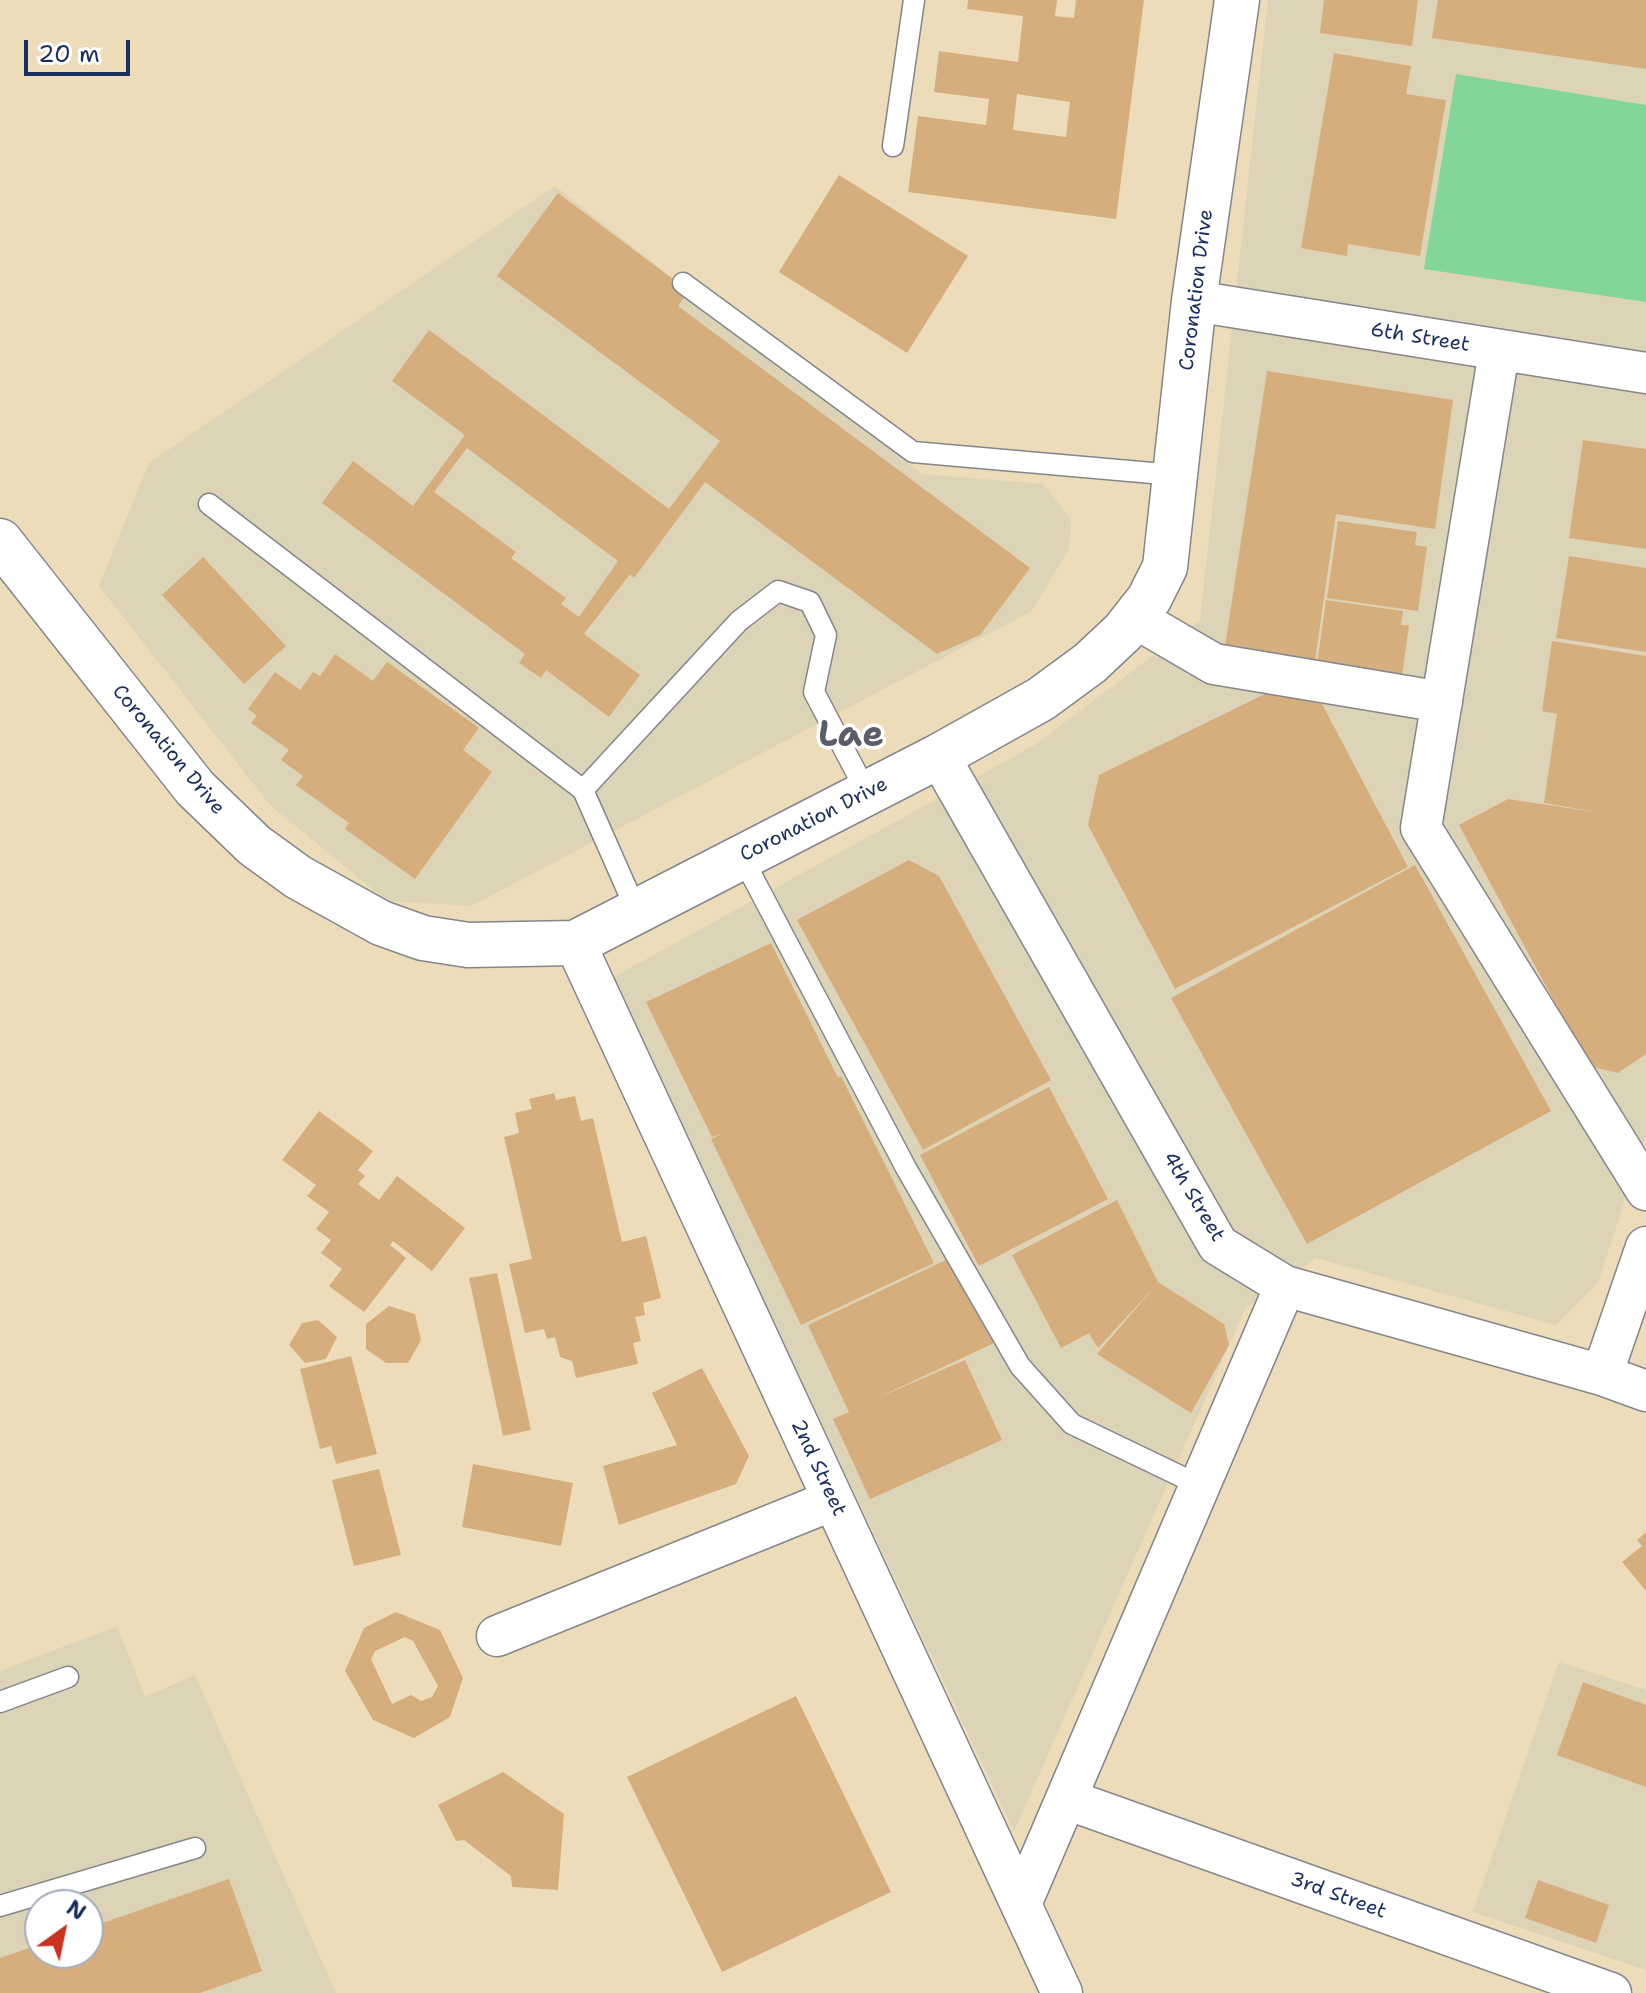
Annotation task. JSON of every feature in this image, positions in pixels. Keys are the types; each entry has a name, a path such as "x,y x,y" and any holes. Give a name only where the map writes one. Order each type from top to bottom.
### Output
{"street":[{"name":"Coronation Drive","path":"0,541 195,788 254,845 298,877 381,923 423,938 468,945 575,943 939,756 1041,699 1090,663 1135,618 1149,599 1165,567 1194,301 1237,0"},
{"name":"6th Street","path":"1194,301 1646,373"},
{"path":"1499,352 1421,828 1646,1190"},
{"path":"1135,618 1214,664 1442,702"},
{"name":"4th Street","path":"939,756 1218,1245 1285,1286 1602,1375 1646,1391"},
{"name":"2nd Street","path":"575,943 1062,1993"},
{"path":"1602,1375 1646,1247"},
{"path":"1021,1904 1285,1286"},
{"path":"497,1636 833,1500"},
{"name":"3rd Street","path":"1066,1799 1611,1993"}],"lane":[{"path":"893,146 914,0"},
{"path":"683,283 913,452 1175,475"},
{"path":"209,504 583,790 637,912"},
{"path":"583,790 739,621 778,591 810,602 826,635 814,692 867,793"},
{"path":"742,857 906,1168 1020,1366 1072,1424 1199,1485"},
{"path":"0,1702 68,1677"},
{"path":"0,1906 195,1848"}],"shaded area":[{"path":"1268,0 1646,0 1646,1135 1598,1283 1556,1325 1316,1258 1245,1309 1014,1831 612,978 1033,746 1200,620"},
{"path":"555,186 922,474 1043,484 1071,519 1069,549 1032,611 471,906 387,901 270,805 99,586 149,463"},
{"path":"117,1626 145,1697 195,1675 336,1993 0,1993 0,1671"},
{"path":"1559,1662 1646,1690 1646,1970 1473,1912"}],"green space":[{"path":"1456,74 1646,105 1646,302 1424,269"}],"building":[{"path":"968,0 1057,0 1055,16 1074,18 1076,0 1144,0 1116,219 908,192 918,116 986,125 989,99 934,92 939,51 1018,62 1023,16 967,9","holes":["1017,94 1070,102 1066,137 1013,130"]},
{"path":"1324,0 1418,0 1412,46 1320,33"},
{"path":"1438,0 1646,0 1646,69 1432,38"},
{"path":"1334,53 1411,66 1406,94 1446,100 1420,256 1348,244 1347,256 1301,248"},
{"path":"839,175 968,256 907,353 779,272"},
{"path":"558,193 689,291 678,306 1030,568 980,635 937,654 705,482 634,578 630,574 584,634 640,675 609,717 546,670 541,678 519,663 525,654 322,503 353,461 413,506 465,435 392,381 429,330 669,509 720,441 497,276","holes":["467,448 618,561 579,617 561,604 566,598 511,558 516,552 434,492"]},
{"path":"1267,371 1453,400 1435,529 1336,514 1314,668 1225,646"},
{"path":"1583,440 1646,449 1646,549 1569,538"},
{"path":"1338,521 1417,532 1415,545 1427,547 1418,611 1327,598"},
{"path":"1569,556 1646,568 1646,652 1556,638"},
{"path":"203,557 286,646 244,684 162,595"},
{"path":"1326,600 1403,611 1401,625 1409,625 1402,676 1317,665"},
{"path":"1552,641 1646,656 1646,1054 1618,1073 1589,1066 1459,825 1508,799 1602,813 1544,803 1557,714 1542,711"},
{"path":"335,654 373,681 387,662 479,728 463,750 492,772 415,879 345,829 349,823 296,785 303,776 281,760 289,750 251,723 257,716 248,709 275,672 300,690 313,672 320,676"},
{"path":"1267,693 1322,704 1408,867 1175,989 1088,825 1099,775"},
{"path":"909,860 939,876 1051,1080 923,1150 797,920"},
{"path":"1415,865 1551,1111 1307,1244 1171,998"},
{"path":"771,943 934,1263 801,1325 711,1139 724,1133 712,1137 646,1002"},
{"path":"1049,1087 1108,1199 979,1266 920,1155"},
{"path":"554,1093 556,1100 575,1096 581,1121 593,1118 622,1242 646,1236 661,1298 643,1303 645,1315 635,1317 641,1341 633,1343 638,1364 576,1378 572,1361 560,1357 555,1337 547,1339 544,1329 525,1333 509,1264 532,1259 504,1137 519,1133 515,1113 532,1109 529,1099"},
{"path":"319,1111 373,1151 358,1170 365,1176 358,1184 379,1200 397,1176 465,1228 432,1271 393,1241 390,1245 406,1258 364,1312 329,1286 342,1269 321,1253 331,1240 316,1229 329,1212 307,1196 316,1185 282,1160"},
{"path":"1117,1200 1158,1282 1224,1324 1229,1345 1191,1413 1097,1354 1157,1284 1098,1348 1089,1333 1061,1348 1012,1255"},
{"path":"952,1257 994,1343 875,1399 965,1360 1002,1440 870,1499 833,1419 849,1412 808,1325"},
{"path":"497,1273 531,1430 503,1436 469,1278"},
{"path":"389,1306 415,1314 421,1340 408,1363 386,1363 366,1349 366,1324"},
{"path":"318,1320 337,1337 326,1359 305,1363 289,1345 302,1323"},
{"path":"351,1356 377,1454 336,1464 331,1446 320,1449 300,1369"},
{"path":"702,1368 749,1456 736,1484 619,1525 603,1466 677,1445 652,1393"},
{"path":"473,1464 573,1483 561,1546 462,1527"},
{"path":"379,1469 401,1555 354,1566 332,1480"},
{"path":"1646,1532 1646,1591 1622,1562 1642,1546 1637,1540"},
{"path":"396,1612 440,1630 463,1678 450,1717 414,1738 373,1720 345,1671 364,1628","holes":["405,1637 413,1641 438,1686 432,1697 421,1701 411,1695 392,1704 371,1659 375,1651"]},
{"path":"1583,1682 1646,1705 1646,1787 1557,1755"},
{"path":"796,1696 891,1892 722,1972 627,1777"},
{"path":"503,1772 564,1814 558,1890 512,1887 511,1876 464,1840 456,1841 438,1805"},
{"path":"229,1879 262,1971 200,1993 0,1993 0,1958 24,1950 24,1969 104,1969 104,1922"},
{"path":"1538,1880 1609,1905 1596,1943 1525,1918"}],"district":[{"name":"Lae","path":"851,737"}]}
